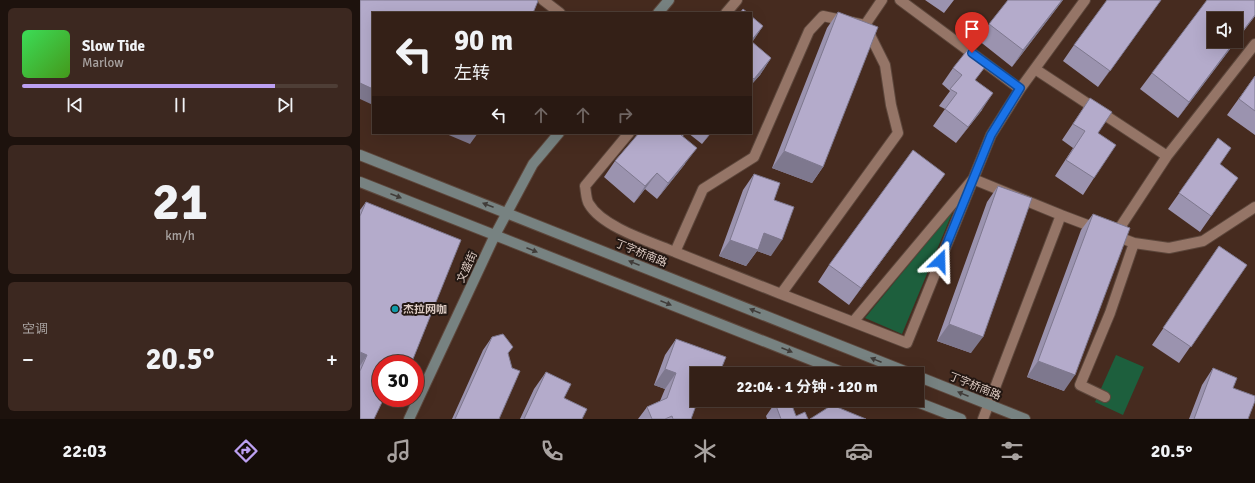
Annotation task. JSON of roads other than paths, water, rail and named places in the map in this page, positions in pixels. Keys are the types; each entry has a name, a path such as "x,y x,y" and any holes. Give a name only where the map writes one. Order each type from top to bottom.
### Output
{"main road":[{"path":"659,12 669,0"},
{"name":"文盛街","path":"409,419 496,235 533,164 557,134"},
{"name":"丁字桥南路","path":"360,155 508,212 895,367"},
{"path":"360,182 829,367"},
{"name":"丁字桥南路","path":"924,379 1025,419"},
{"path":"924,405 960,419"}],"street":[{"path":"543,0 559,12"},
{"path":"727,12 737,0"},
{"path":"865,25 882,0"},
{"path":"900,0 1020,88"},
{"path":"628,134 585,186 588,204 599,216 614,226 675,252 907,344 991,135 1020,88 1085,0"},
{"path":"675,252 703,189 754,157 809,31 823,16 865,25"},
{"path":"781,294 898,133 891,105 885,65 865,25"},
{"path":"1115,236 1168,156 1255,44"},
{"path":"1035,68 1168,156"},
{"path":"973,179 1134,243 1169,248 1203,241 1255,207"},
{"path":"853,322 973,179"},
{"path":"983,419 1061,215"},
{"path":"1105,397 1080,385 1110,313 1134,243"}],"place":[{"name":"杰拉网咖","path":"395,309"}]}
